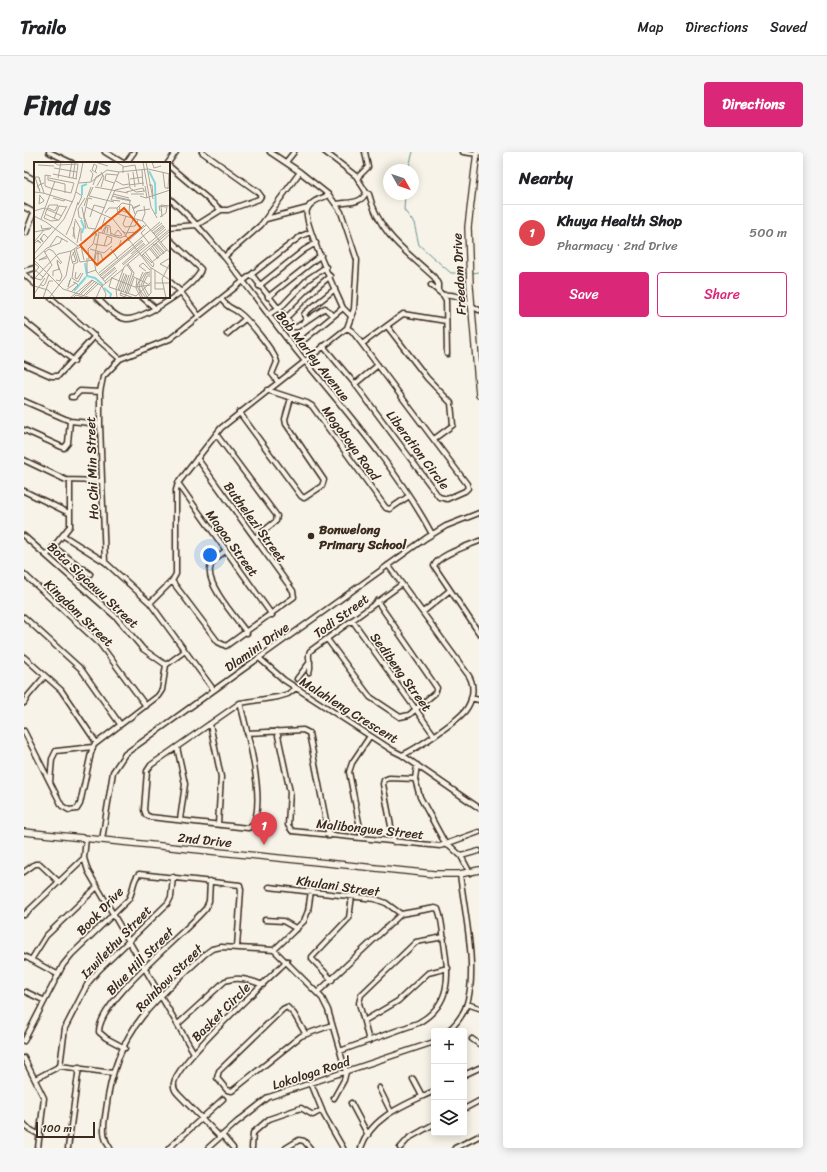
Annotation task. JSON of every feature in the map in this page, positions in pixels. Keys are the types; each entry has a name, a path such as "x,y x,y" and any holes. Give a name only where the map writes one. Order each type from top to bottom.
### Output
{"street":[{"path":"49,152 70,162"},
{"path":"105,152 122,162"},
{"path":"125,162 134,152"},
{"path":"170,162 176,152"},
{"path":"170,227 197,225 221,210 228,210 256,201 261,196 258,192 202,152"},
{"path":"150,603 172,581 177,569 176,490 178,483 216,434 239,412 347,328 352,317 357,260 337,204 329,195 300,172 270,152"},
{"path":"286,162 294,152"},
{"path":"325,152 358,177 366,193 370,194 373,207 389,236 434,278 438,284 438,291"},
{"path":"358,177 368,167 365,152"},
{"path":"463,152 477,153"},
{"name":"Freedom Drive","path":"477,153 477,167 468,219 468,262 479,395"},
{"path":"170,165 221,210"},
{"path":"224,256 251,235 266,219 300,172"},
{"path":"24,174 34,179"},
{"path":"337,204 360,200 366,193"},
{"path":"329,195 312,203 308,208 307,218 311,232 343,308 352,317"},
{"name":"Bob Marley Avenue","path":"170,199 197,225 224,256 268,315 372,445 408,496 432,534"},
{"path":"24,207 34,212 26,233"},
{"path":"266,219 308,208"},
{"name":"Ho Chi Min Street","path":"105,562 100,424 100,392 103,377 120,359 164,343 297,240 311,232"},
{"path":"97,298 118,316 125,319 142,316 156,310 180,291 198,276 200,269 170,240"},
{"path":"259,286 304,250 316,243"},
{"path":"268,297 321,255"},
{"path":"268,315 278,308 308,279 326,266"},
{"path":"24,271 34,268"},
{"path":"24,274 34,283"},
{"path":"252,275 259,286 294,328 325,308 333,316"},
{"path":"286,318 330,276"},
{"path":"170,282 180,291 199,316"},
{"path":"431,285 443,295 446,300 447,354"},
{"path":"307,320 304,316 305,313 335,289"},
{"path":"443,295 458,295 471,306 479,310"},
{"path":"51,298 120,359"},
{"path":"143,298 156,310"},
{"path":"221,299 229,309 237,312 245,319 277,360 272,374 278,382"},
{"path":"305,339 343,308"},
{"path":"362,344 405,313 446,321"},
{"path":"227,334 245,319"},
{"path":"24,321 74,361"},
{"path":"387,326 427,378 451,403 453,425 434,439"},
{"name":"Liberation Circle","path":"323,346 355,384 439,497 447,499 466,491 468,486 434,439 352,331 347,328"},
{"path":"24,364 56,377 74,361 95,336"},
{"path":"355,384 378,365"},
{"name":"Mogoboya Road","path":"267,390 312,406 386,508 391,508 408,496"},
{"path":"70,397 74,397 80,391 100,392"},
{"path":"239,412 283,474 304,498 322,486 324,480 286,424 285,419 291,398"},
{"path":"24,401 70,421 100,424"},
{"path":"24,430 64,448 68,443 70,421"},
{"path":"216,434 276,516 276,522 255,538"},
{"name":"Buthelezi Street","path":"197,458 293,592 293,598 272,614"},
{"path":"24,460 70,481 102,481"},
{"path":"47,555 64,536 70,526 70,481"},
{"name":"Magoa Street","path":"178,483 225,551 272,614"},
{"path":"24,491 69,513"},
{"name":"Dlamini Drive","path":"102,840 112,775 120,760 128,752 388,564 432,534 446,526 479,513"},
{"name":"Bota Sigcawu Street","path":"24,536 117,618 143,649 166,665"},
{"path":"64,536 105,562 150,603 214,689"},
{"path":"479,541 450,554 435,564 435,570 479,633"},
{"path":"54,547 90,574"},
{"path":"225,551 213,561 210,574 216,590 247,632"},
{"path":"388,564 470,678 473,687 471,698 479,700"},
{"name":"Kingdom Street","path":"24,574 100,644 146,706"},
{"path":"172,581 220,645 228,646 272,614"},
{"name":"Todi Street","path":"309,672 311,667 309,652 402,584"},
{"path":"422,612 449,591"},
{"path":"327,639 373,700 402,718 416,709 435,693 438,688 377,601"},
{"path":"24,617 81,669 120,724"},
{"name":"Sedibeng Street","path":"352,620 434,735"},
{"path":"24,731 63,807 71,810 78,808 93,747 96,742 146,706 161,693 166,665 185,651"},
{"path":"24,657 64,694 96,742"},
{"name":"Malahleng Crescent","path":"259,658 275,673 296,688 402,755 414,749 463,713 471,698"},
{"path":"297,679 310,662"},
{"path":"24,704 28,696 45,676"},
{"path":"240,703 257,782 253,824 248,828 150,817 146,815 144,810 148,768 240,703 278,697 288,694 296,688"},
{"path":"210,724 221,777 218,824"},
{"name":"Malibongwe Street","path":"277,731 290,792 288,825 291,830 329,836 436,846 447,845"},
{"path":"247,733 305,731 310,734 329,836"},
{"path":"362,838 349,772 351,765 370,736"},
{"path":"50,783 53,756 56,751 93,747"},
{"path":"177,747 185,784 180,820"},
{"path":"402,755 479,808"},
{"path":"417,765 415,779 420,797 447,845 461,856 470,873"},
{"path":"394,842 383,781 388,778 415,779"},
{"name":"2nd Drive","path":"24,832 434,874 460,874 479,870"},
{"path":"447,845 479,832"},
{"path":"86,838 84,858 88,871 194,1053"},
{"path":"461,856 479,851"},
{"path":"24,915 84,858"},
{"path":"24,872 35,864 40,864 58,882"},
{"name":"Book Drive","path":"24,1041 57,974 72,954 130,897 135,880 139,874 236,884 241,886 236,948"},
{"path":"451,1028 458,1021 467,1004 472,969 460,874"},
{"name":"Izwilethu Street","path":"60,1066 65,1028 88,983 168,903 172,893 173,878"},
{"name":"Blue Hill Street","path":"125,1048 103,1036 99,1032 99,1028 107,1012 117,996 206,908 209,901 210,881"},
{"path":"31,960 46,936 97,887"},
{"name":"Khulani Street","path":"269,887 381,900 401,914"},
{"path":"311,891 307,917 297,929 274,950 318,992 326,1004 346,1072 334,1098"},
{"path":"332,980 312,959 312,957 348,918 352,896"},
{"path":"318,992 401,914 435,908 439,911 448,968 445,992 432,1013 418,1023 340,1051"},
{"path":"265,920 283,921 297,929"},
{"path":"369,1041 359,1003 361,995 416,942 444,937"},
{"name":"Rainbow Street","path":"110,1148 103,1134 113,1073 142,1017 212,949 236,948 274,950"},
{"path":"24,956 57,974"},
{"name":"Basket Circle","path":"233,1148 201,1119 178,1094 174,1087 174,1080 194,1053 286,961"},
{"path":"364,1021 398,1001 428,973 448,968"},
{"name":"Basket Circle","path":"178,1024 225,981 231,979 246,979 263,985"},
{"path":"26,992 44,1000"},
{"path":"467,1004 479,1008"},
{"path":"305,1033 291,1010 287,1008 282,1009 217,1073 217,1078 227,1090 234,1090 305,1033 332,1025"},
{"path":"472,1039 479,1044"},
{"name":"Lokologa Road","path":"208,1148 269,1097 431,1043"},
{"path":"24,1058 44,1100 38,1148"},
{"path":"35,1079 60,1066 79,1067 113,1073"},
{"path":"68,1148 79,1067"},
{"path":"467,1074 479,1068"},
{"path":"339,1074 340,1087"},
{"path":"413,1079 422,1096"},
{"path":"311,1083 322,1110 343,1148"},
{"path":"379,1088 391,1112"},
{"path":"362,1147 368,1135 379,1121 391,1112 431,1092"},
{"path":"169,1148 223,1099"},
{"path":"467,1107 479,1101"},
{"path":"351,1103 368,1135"},
{"path":"253,1147 251,1138 253,1133 269,1119 301,1108 313,1115 322,1110"},
{"path":"24,1124 29,1129 40,1135"},
{"path":"400,1148 409,1138 431,1126"},
{"path":"455,1148 479,1136"},
{"path":"286,1148 299,1140 304,1141 310,1148"}],"waterway":[{"path":"410,164 413,152"},
{"path":"405,200 404,210 414,223 419,245 451,273 467,273"},
{"path":"472,273 479,272"}],"place":[{"name":"Bonwelong Primary School","path":"311,536"},
{"name":"Khuya Health Shop","path":"264,845"}]}
